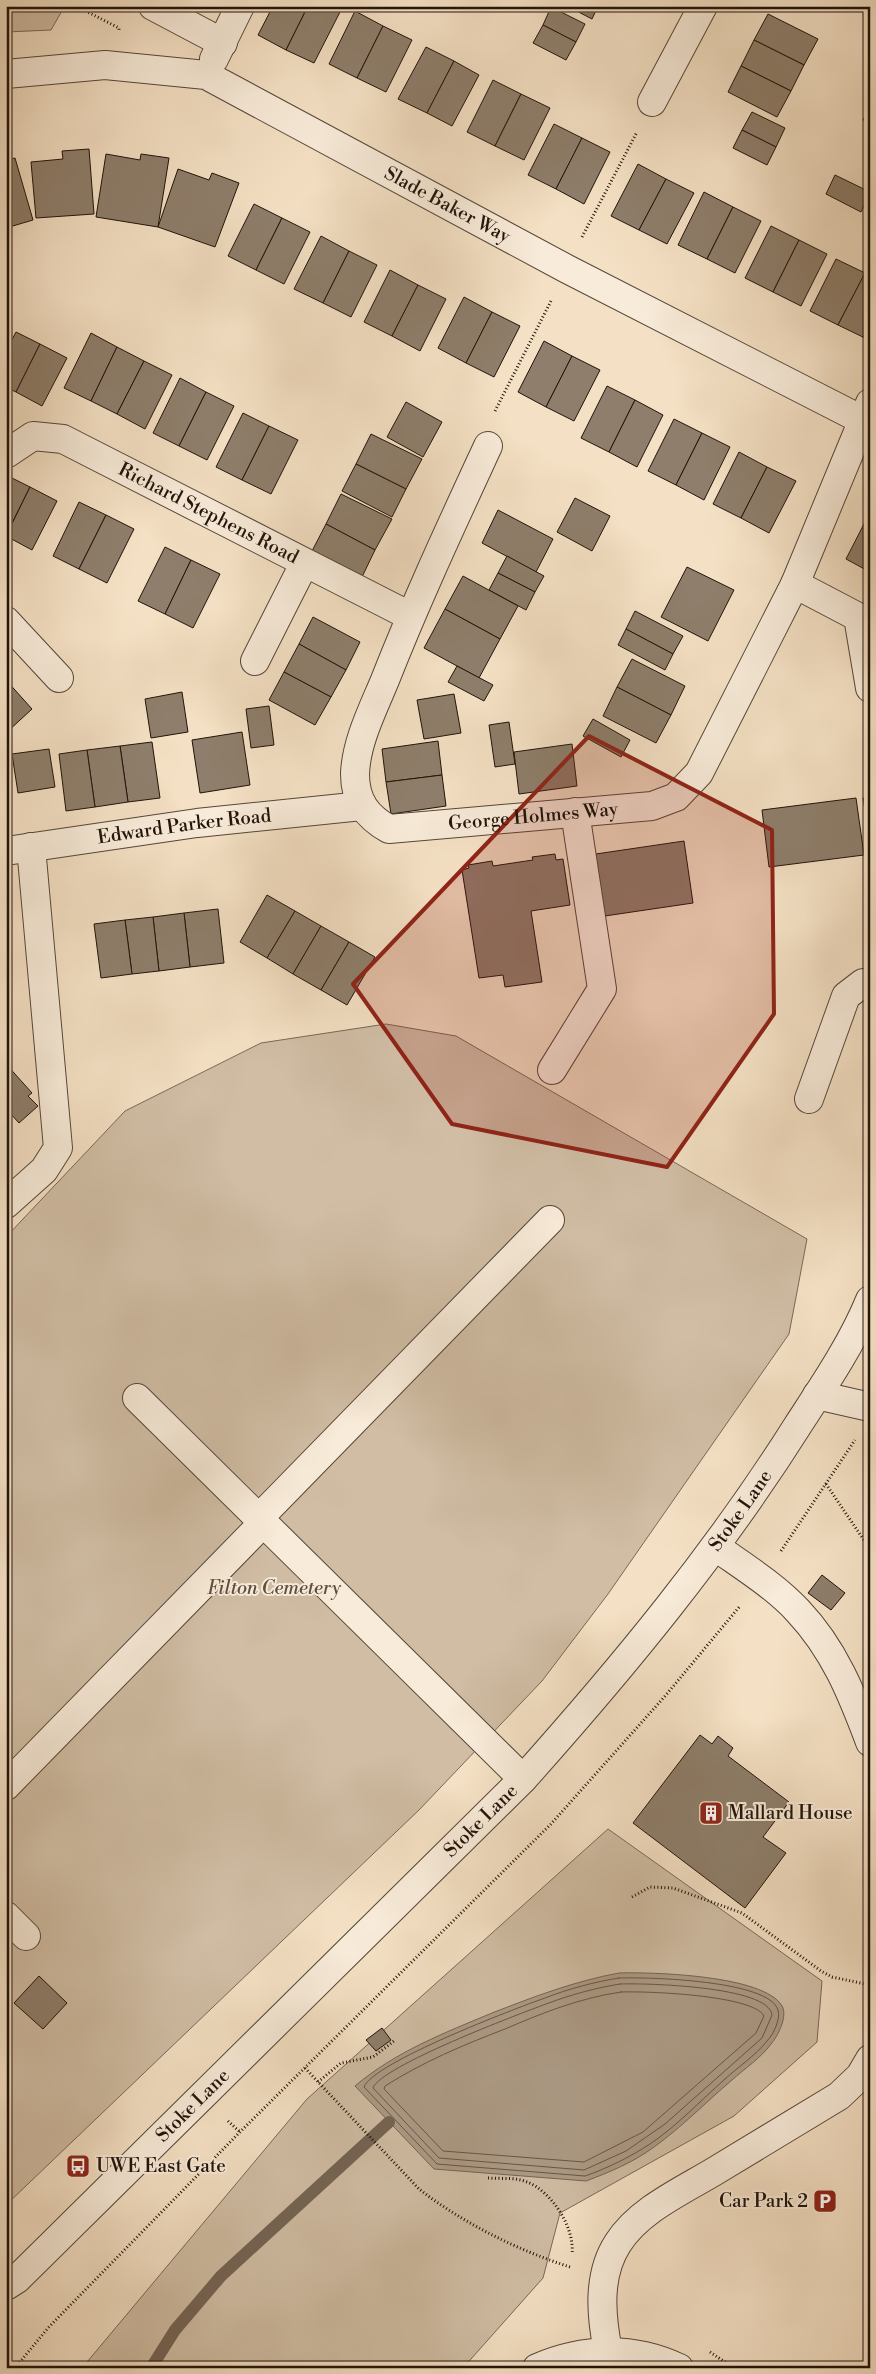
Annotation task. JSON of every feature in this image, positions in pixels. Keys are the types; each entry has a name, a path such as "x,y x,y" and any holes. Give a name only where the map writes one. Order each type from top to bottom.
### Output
{"street":[{"path":"153,6 223,43"},
{"path":"206,75 240,6"},
{"path":"652,102 703,6"},
{"name":"Slade Baker Way","path":"6,74 105,65 206,75 567,269 867,415"},
{"name":"George Holmes Way","path":"362,806 372,820 389,830 652,806 676,797 699,773 795,584 867,415"},
{"name":"Richard Stephens Road","path":"6,454 32,436 63,439 304,564 410,616"},
{"path":"362,806 355,775 363,734 410,616 488,446"},
{"path":"255,661 304,564"},
{"path":"795,584 858,616 870,688"},
{"path":"6,621 59,678"},
{"name":"Edward Parker Road","path":"19,849 197,823 362,806"},
{"path":"552,1070 602,990 574,812"},
{"path":"6,1204 44,1170 58,1148 19,849"},
{"path":"810,1099 846,996 863,983 870,983"},
{"path":"6,1786 550,1220"},
{"name":"Stoke Lane","path":"10,2288 522,1778 650,1631 716,1547 764,1479 867,1316"},
{"path":"817,1395 870,1407"},
{"path":"137,1398 522,1778"},
{"path":"716,1547 798,1610 813,1628 837,1662 853,1695 870,1742"},
{"path":"6,1916 26,1936"},
{"path":"608,2351 602,2307 605,2277 618,2243 637,2222 667,2200 839,2096 860,2076 870,2059"},
{"path":"537,2368 575,2355 608,2351 638,2353 679,2368"}],"path":[{"path":"15,2368 23,2356 55,2321 305,2068 552,1824 728,1622 826,1484 849,1446 860,1437"},
{"path":"826,1484 870,1548"},
{"path":"632,1897 650,1887 664,1886 733,1910 748,1916 821,1972 832,1977 870,1985"},
{"path":"318,2082 341,2063 373,2057 394,2041"},
{"path":"305,2068 419,2189 436,2202 499,2238 534,2254 605,2277"},
{"path":"488,2178 521,2180 536,2186 547,2196 562,2217 572,2240 571,2267"}],"highlighted area":[{"path":"589,736 772,830 774,1014 667,1167 452,1124 353,984"}],"green space":[{"path":"6,6 57,6 63,9 51,30 6,32"},
{"name":"Filton Cemetery","path":"386,1024 456,1036 807,1239 789,1334 608,1594 542,1681 419,1810 6,2205 6,1237 125,1111 261,1043"},
{"path":"608,1829 822,1981 817,2042 734,2116 560,2213 543,2278 463,2368 82,2368 307,2099"}],"water":[{"path":"619,1973 656,1973 706,1977 731,1982 754,1988 771,1996 782,2006 784,2015 777,2036 757,2059 664,2139 630,2162 613,2170 586,2181 434,2169 355,2086 403,2053 456,2028 554,1990 586,1980"}],"building":[{"path":"273,6 308,6 286,50 258,35"},
{"path":"308,6 328,6 340,12 314,63 286,50"},
{"path":"567,6 598,6 592,19"},
{"path":"551,7 585,24 576,42 543,25"},
{"path":"355,11 383,26 357,78 329,64"},
{"path":"768,14 818,39 804,65 754,40"},
{"path":"543,25 576,42 566,60 533,43"},
{"path":"383,26 412,40 386,92 357,78"},
{"path":"754,40 804,65 791,91 741,66"},
{"path":"426,47 454,61 427,113 398,99"},
{"path":"454,61 479,75 452,126 427,113"},
{"path":"741,66 791,91 777,117 728,92"},
{"path":"493,80 521,94 495,146 467,132"},
{"path":"521,94 550,108 524,160 495,146"},
{"path":"870,106 870,123 863,120"},
{"path":"752,112 785,128 776,147 742,130"},
{"path":"554,124 582,138 556,189 528,175"},
{"path":"742,130 776,147 767,165 733,148"},
{"path":"582,138 610,152 584,204 556,189"},
{"path":"89,149 94,214 36,218 31,162 63,159 62,151"},
{"path":"106,154 140,160 141,154 169,158 158,227 96,217"},
{"path":"15,158 33,220 6,228 6,160"},
{"path":"638,164 666,179 639,230 611,216"},
{"path":"178,169 209,180 212,173 239,183 215,247 158,227"},
{"path":"835,175 870,192 861,212 826,194"},
{"path":"666,179 694,193 667,244 639,230"},
{"path":"704,192 733,207 707,259 678,245"},
{"path":"254,204 282,218 256,270 228,256"},
{"path":"733,207 761,221 735,273 707,259"},
{"path":"282,218 310,232 284,284 256,270"},
{"path":"771,226 799,240 773,292 745,278"},
{"path":"321,236 349,251 323,303 294,289"},
{"path":"799,240 827,254 801,306 773,292"},
{"path":"349,251 377,265 351,317 323,303"},
{"path":"836,259 865,273 838,325 810,311"},
{"path":"390,270 418,285 392,336 364,322"},
{"path":"865,273 870,276 870,334 867,339 838,325"},
{"path":"418,285 446,299 420,351 392,336"},
{"path":"464,297 492,312 466,363 438,348"},
{"path":"492,312 520,326 494,377 466,363"},
{"path":"16,332 40,344 16,392 6,387 6,351"},
{"path":"91,333 117,347 91,401 64,388"},
{"path":"544,341 572,356 546,407 518,392"},
{"path":"40,344 67,358 42,406 16,392"},
{"path":"117,347 144,361 117,414 91,401"},
{"path":"572,356 600,370 574,421 546,407"},
{"path":"144,361 172,375 145,429 117,414"},
{"path":"180,378 206,392 179,446 153,433"},
{"path":"607,386 635,400 609,452 581,438"},
{"path":"206,392 234,406 207,460 179,446"},
{"path":"635,400 663,415 637,467 609,452"},
{"path":"406,402 442,422 423,457 387,437"},
{"path":"243,413 269,426 242,480 216,467"},
{"path":"674,419 702,433 676,485 648,471"},
{"path":"269,426 298,440 271,494 242,480"},
{"path":"702,433 730,447 704,500 676,485"},
{"path":"371,434 422,459 406,489 356,464"},
{"path":"739,452 767,467 741,518 713,504"},
{"path":"356,464 406,489 392,517 342,491"},
{"path":"767,467 796,481 769,533 741,518"},
{"path":"6,475 30,487 6,535"},
{"path":"30,487 57,501 32,550 6,536"},
{"path":"341,494 392,519 375,550 326,524"},
{"path":"575,498 610,516 592,551 557,532"},
{"path":"79,502 106,515 79,569 53,556"},
{"path":"498,510 553,539 536,572 482,543"},
{"path":"106,515 134,529 107,583 79,569"},
{"path":"866,520 870,521 870,572 846,559"},
{"path":"326,524 375,550 362,577 312,551"},
{"path":"165,547 191,560 165,614 138,601"},
{"path":"507,556 544,576 535,592 498,573"},
{"path":"191,560 220,574 193,628 165,614"},
{"path":"687,567 734,590 708,641 661,617"},
{"path":"498,573 535,592 526,610 489,590"},
{"path":"463,576 518,606 500,639 445,609"},
{"path":"445,609 500,639 479,678 424,648"},
{"path":"635,611 683,636 673,654 626,629"},
{"path":"313,617 360,642 346,670 299,644"},
{"path":"626,629 673,654 665,670 618,645"},
{"path":"299,644 346,670 331,697 284,672"},
{"path":"632,659 685,686 671,715 617,687"},
{"path":"457,666 493,685 484,701 448,682"},
{"path":"284,672 331,697 315,725 269,700"},
{"path":"6,680 32,709 6,733"},
{"path":"617,687 671,715 656,743 603,716"},
{"path":"182,692 188,732 151,738 145,699"},
{"path":"454,694 461,733 424,739 417,700"},
{"path":"269,706 274,745 251,748 246,709"},
{"path":"593,719 630,740 621,757 583,736"},
{"path":"509,722 515,764 495,767 489,725"},
{"path":"242,732 250,785 200,793 192,740"},
{"path":"438,741 442,775 386,782 382,749"},
{"path":"152,742 160,798 128,802 120,746"},
{"path":"572,744 577,786 519,794 514,752"},
{"path":"120,746 128,802 95,807 87,750"},
{"path":"49,749 55,787 18,793 12,754"},
{"path":"87,750 95,807 66,811 59,754"},
{"path":"442,775 446,806 391,814 386,782"},
{"path":"870,797 870,842 863,798"},
{"path":"856,798 864,855 769,867 762,810"},
{"path":"684,841 693,903 598,917 589,855"},
{"path":"555,854 556,860 563,859 570,905 531,911 542,982 505,987 503,975 479,978 462,870 469,868 468,865 492,861 493,866 533,860 532,857"},
{"path":"267,895 295,911 267,958 240,942"},
{"path":"218,909 224,963 190,967 184,913"},
{"path":"295,911 321,926 293,974 267,958"},
{"path":"184,913 190,967 159,971 153,917"},
{"path":"153,917 159,971 132,974 125,920"},
{"path":"125,920 132,974 101,978 94,924"},
{"path":"321,926 349,942 321,990 293,974"},
{"path":"349,942 375,957 347,1005 321,990"},
{"path":"6,1064 32,1093 28,1096 38,1106 19,1123 9,1112 6,1114"},
{"path":"822,1575 845,1593 831,1610 808,1593"},
{"name":"Mallard House","path":"700,1735 712,1744 718,1736 733,1748 728,1756 789,1802 763,1837 786,1853 745,1908 633,1823"},
{"path":"39,1976 67,2003 43,2029 14,2003"},
{"path":"382,2028 391,2040 376,2051 366,2040"}],"waterway":[{"path":"151,2368 175,2330 221,2276 389,2122"}],"place":[{"name":"Mallard House","path":"711,1813"},
{"name":"UWE East Gate","path":"78,2166"},
{"name":"Car Park 2","path":"825,2201"}]}
